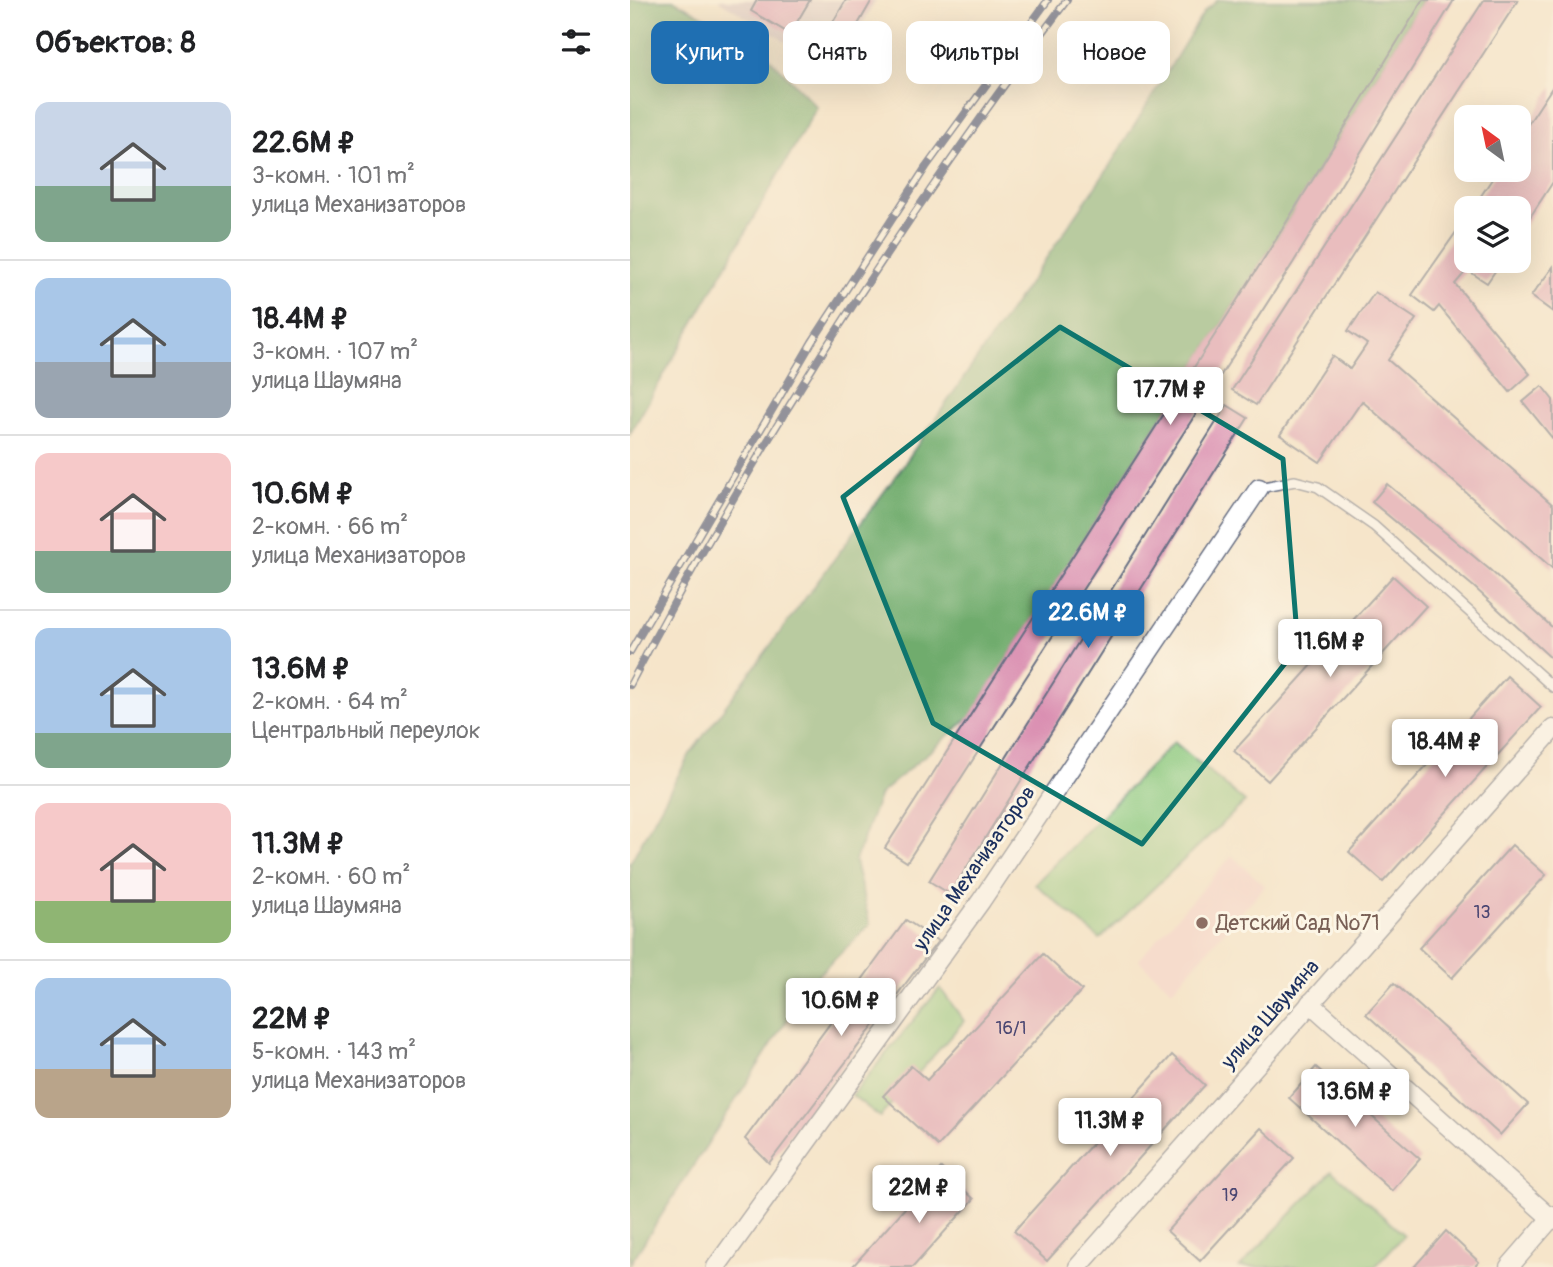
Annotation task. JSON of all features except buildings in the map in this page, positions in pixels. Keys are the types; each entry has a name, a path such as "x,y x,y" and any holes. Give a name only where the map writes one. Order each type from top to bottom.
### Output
{"street":[{"name":"улица Механизаторов","path":"716,1267 981,901 1259,488"},
{"name":"улица Шаумяна","path":"1078,1267 1553,729"},
{"path":"1310,1003 1552,1218 1509,1267"}],"lane":[{"path":"1259,488 1295,481 1318,486 1374,526 1553,687"}],"highlighted area":[{"path":"1060,327 1283,459 1298,647 1142,844 933,723 843,497"}],"shaded area":[{"path":"718,0 876,0 864,21 783,21 783,40 769,31 769,21 752,21"},
{"name":"Детский Сад №71","path":"1232,856 1265,886 1172,990 1138,960"}],"green space":[{"path":"630,0 673,0 713,21 651,21 651,84 769,84 769,57 783,72 783,84 795,84 817,107 630,434"},
{"path":"1218,0 1423,0 1270,249 970,717 880,794 855,861 870,925 813,980 630,1264 630,863 690,754 898,473 1107,170 1160,84 1170,84 1170,67 1204,12"},
{"path":"1174,742 1245,802 1100,939 1035,884"},
{"path":"940,988 964,1021 880,1117 852,1095"},
{"path":"1332,1171 1404,1235 1375,1267 1240,1267"}],"railway":[{"path":"630,652 812,342 926,167 1048,0"},
{"path":"630,685 728,507 780,420 890,248 1067,0"}],"place":[{"name":"Детский Сад №71","path":"1202,923"}]}
